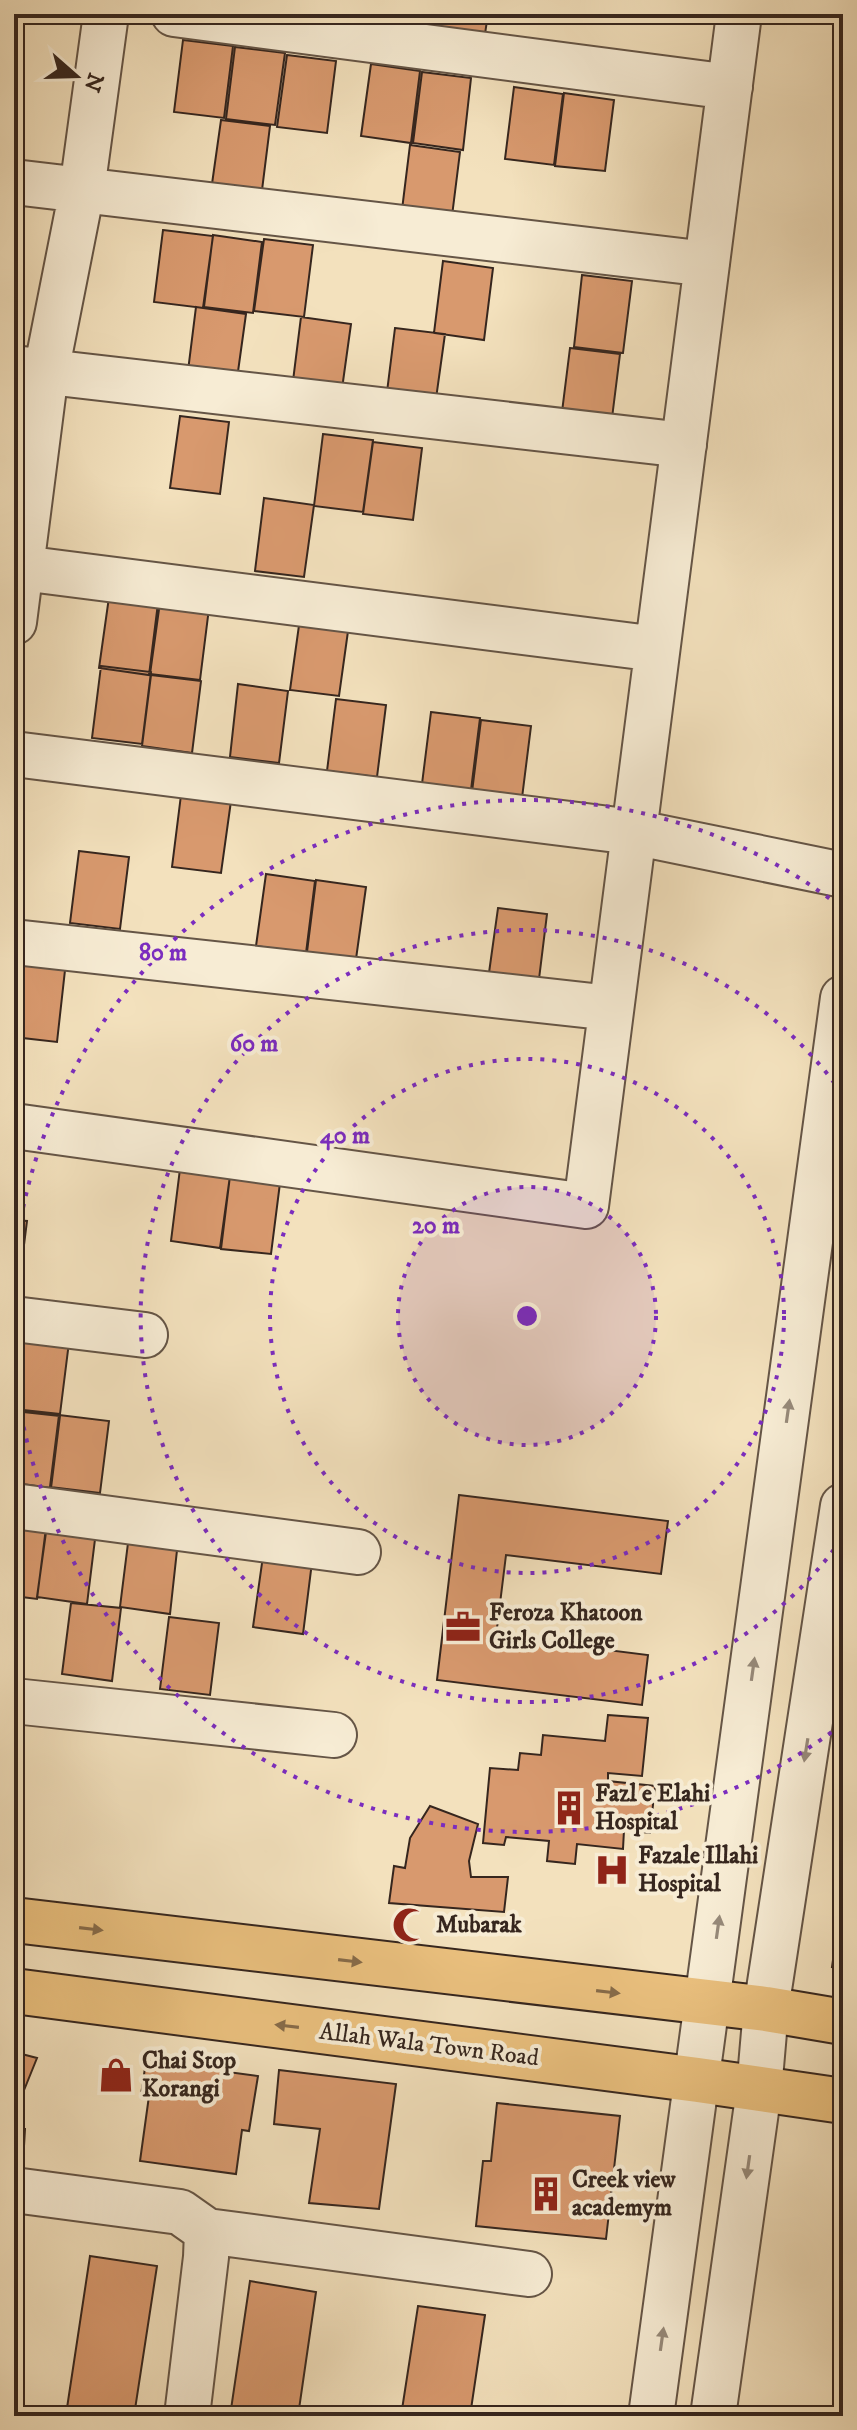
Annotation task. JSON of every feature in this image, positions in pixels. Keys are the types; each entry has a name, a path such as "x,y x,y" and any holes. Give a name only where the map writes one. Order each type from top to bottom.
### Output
{"main road":[{"path":"14,1920 766,2009 843,2022"},
{"name":"Allah Wala Town Road","path":"14,1991 843,2101"}],"street":[{"path":"14,622 30,370 82,190 106,14"},
{"path":"174,14 730,87"},
{"path":"14,1126 586,1206 739,14"},
{"path":"14,182 707,264"},
{"path":"30,370 684,445"},
{"path":"17,567 657,649"},
{"path":"14,754 633,832 843,875"},
{"path":"14,942 611,1008"},
{"path":"651,2416 843,998"},
{"path":"14,1319 145,1335"},
{"path":"14,1506 358,1552"},
{"path":"713,2416 759,2090 766,2009 843,1506"},
{"path":"14,1701 334,1735"},
{"path":"14,2190 180,2212 207,2231 529,2274"},
{"path":"187,2416 207,2231"}],"building":[{"path":"382,14 432,14 430,26 381,20"},
{"path":"437,14 488,14 485,34 436,28"},
{"path":"183,40 233,46 224,118 174,112"},
{"path":"235,47 285,53 275,125 226,119"},
{"path":"287,55 336,61 327,133 277,127"},
{"path":"371,64 420,71 411,143 361,136"},
{"path":"422,72 471,78 463,150 413,143"},
{"path":"514,87 563,94 554,165 505,159"},
{"path":"564,93 614,100 605,171 555,166"},
{"path":"221,120 270,126 261,198 211,191"},
{"path":"410,145 460,152 451,224 401,218"},
{"path":"163,230 213,236 203,308 154,302"},
{"path":"213,235 262,242 253,313 204,307"},
{"path":"264,239 313,245 304,317 254,311"},
{"path":"443,261 493,268 484,340 434,333"},
{"path":"582,275 632,281 623,353 574,347"},
{"path":"196,307 246,314 236,386 187,379"},
{"path":"301,317 351,324 341,396 292,389"},
{"path":"395,328 445,334 435,406 386,400"},
{"path":"570,348 620,354 611,426 561,420"},
{"path":"180,416 229,422 220,494 170,488"},
{"path":"323,434 373,440 363,512 314,506"},
{"path":"373,442 422,448 413,520 363,514"},
{"path":"264,498 314,505 304,577 255,571"},
{"path":"109,597 158,603 149,675 99,668"},
{"path":"160,602 209,608 200,680 150,674"},
{"path":"300,618 349,624 339,696 290,690"},
{"path":"101,666 151,672 142,744 92,738"},
{"path":"151,675 201,681 192,753 142,746"},
{"path":"238,684 288,691 279,763 230,757"},
{"path":"336,699 386,705 377,777 327,771"},
{"path":"431,712 480,718 471,790 422,784"},
{"path":"481,720 531,726 522,798 472,792"},
{"path":"181,795 231,801 221,873 172,867"},
{"path":"79,851 129,857 120,929 70,923"},
{"path":"266,874 315,881 306,953 256,946"},
{"path":"316,880 366,887 356,959 307,952"},
{"path":"498,908 547,914 538,987 488,980"},
{"path":"16,964 65,970 57,1042 14,1037"},
{"path":"180,1169 230,1176 220,1248 171,1241"},
{"path":"230,1176 280,1183 271,1254 221,1249"},
{"path":"14,1220 27,1221 18,1293 14,1293"},
{"path":"20,1336 69,1342 60,1414 14,1409"},
{"path":"14,1411 60,1416 51,1488 14,1483"},
{"path":"59,1415 109,1421 100,1493 50,1487"},
{"path":"459,1495 668,1521 661,1574 506,1555 496,1636 648,1655 642,1705 437,1680"},
{"path":"14,1524 46,1528 37,1599 14,1596"},
{"path":"47,1525 96,1531 87,1604 37,1597"},
{"path":"129,1535 178,1541 170,1614 120,1607"},
{"path":"263,1556 312,1562 303,1634 253,1627"},
{"path":"71,1603 121,1608 112,1681 62,1674"},
{"path":"169,1617 219,1623 210,1695 160,1689"},
{"name":"Fazl e Elahi Hospital","path":"608,1715 648,1718 642,1776 608,1773 608,1781 655,1786 650,1833 624,1830 623,1849 577,1844 575,1864 547,1861 549,1841 506,1837 504,1845 483,1843 490,1768 518,1770 520,1753 541,1755 543,1735 605,1741"},
{"path":"430,1806 478,1824 469,1861 471,1877 508,1877 504,1912 389,1903 394,1866 405,1868 410,1838"},
{"path":"843,1890 843,1968 832,1967"},
{"path":"14,2052 37,2058 14,2115"},
{"path":"146,2061 258,2076 249,2131 242,2130 236,2174 140,2161 149,2096 141,2095"},
{"path":"279,2070 396,2084 379,2209 309,2203 320,2129 274,2124"},
{"name":"Creek view academym","path":"497,2103 620,2116 606,2239 476,2226 483,2161 491,2161"},
{"path":"14,2129 25,2129 23,2163 14,2161"},
{"path":"90,2256 157,2266 134,2416 67,2408"},
{"path":"250,2281 316,2292 298,2416 230,2416"},
{"path":"418,2306 485,2315 470,2416 401,2416"}],"place":[{"name":"Feroza Khatoon Girls College","path":"463,1627"},
{"name":"Fazl e Elahi Hospital","path":"569,1808"},
{"name":"Fazale Illahi Hospital","path":"612,1870"},
{"name":"Mubarak","path":"410,1925"},
{"name":"Chai Stop Korangi","path":"116,2075"},
{"name":"Creek view academym","path":"546,2194"}]}
